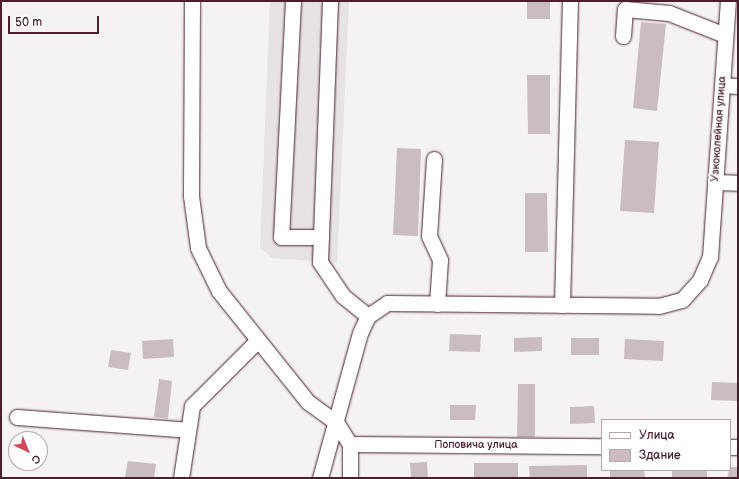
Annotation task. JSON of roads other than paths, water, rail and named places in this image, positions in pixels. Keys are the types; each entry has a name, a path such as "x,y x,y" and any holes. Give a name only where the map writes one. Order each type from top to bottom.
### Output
{"street":[{"path":"192,1 191,196 198,248 219,291 308,402 336,422 350,444 350,478"},
{"path":"293,1 282,237 321,237"},
{"path":"320,478 368,316 343,296 320,262 330,1"},
{"path":"562,305 570,1"},
{"name":"Узкоколейная улица","path":"368,316 387,304 659,306 682,300 700,280 710,257 728,1"},
{"path":"623,36 626,9 670,13 725,35"},
{"path":"722,85 738,86"},
{"path":"434,159 429,236 440,260 437,304"},
{"path":"715,182 738,184"},
{"path":"181,478 192,406 258,340"},
{"path":"17,417 188,430"},
{"name":"Поповича улица","path":"350,444 601,446"}]}
